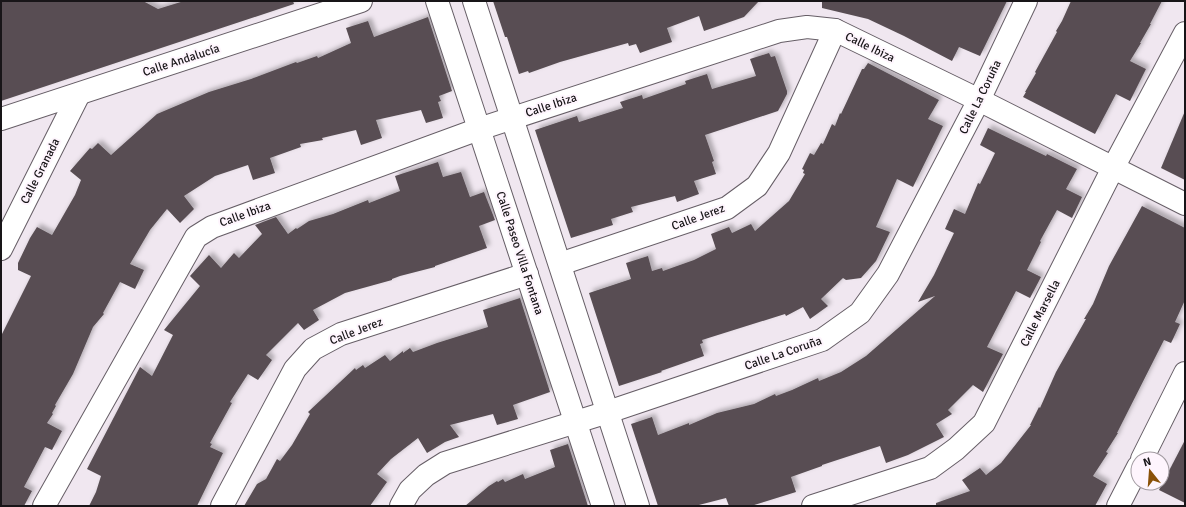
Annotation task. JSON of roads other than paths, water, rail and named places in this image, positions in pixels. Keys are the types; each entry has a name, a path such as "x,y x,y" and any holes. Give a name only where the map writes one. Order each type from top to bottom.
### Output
{"street":[{"name":"Calle Andalucía","path":"1,119 361,1"},
{"name":"Calle Paseo Villa Fontana","path":"437,1 603,506"},
{"path":"474,1 638,506"},
{"name":"Calle La Coruña","path":"401,506 410,490 426,475 445,463 608,412 822,340 860,313 888,274 979,100 1026,1"},
{"name":"Calle Ibiza","path":"44,506 196,236 212,227 479,129 779,31 807,27 835,30 979,100 1185,204"},
{"name":"Calle Jerez","path":"560,264 727,208 757,186 779,153 835,30"},
{"name":"Calle Marsella","path":"813,506 930,468 956,449 984,423 1113,168 1185,33"},
{"name":"Calle Granada","path":"1,249 79,94"},
{"name":"Calle Jerez","path":"222,506 295,369 313,349 341,334 527,274"},
{"path":"1146,451 1185,373"},
{"path":"1118,506 1130,483"}]}
